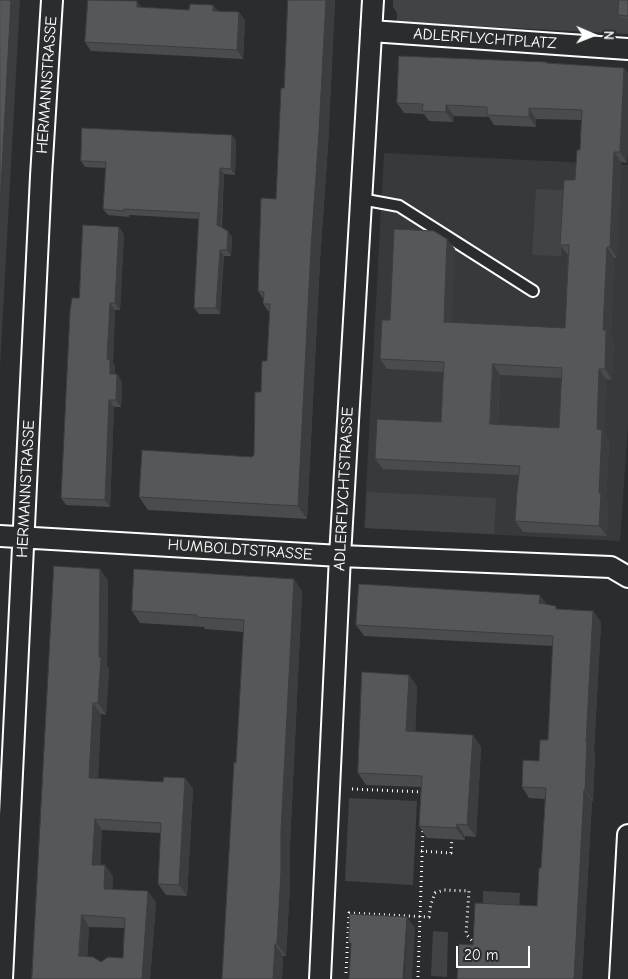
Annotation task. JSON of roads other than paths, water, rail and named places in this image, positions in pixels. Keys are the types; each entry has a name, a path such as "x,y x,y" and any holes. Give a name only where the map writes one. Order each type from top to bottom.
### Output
{"street":[{"name":"HERMANNSTRASSE","path":"2,979 41,176 52,0"},
{"name":"ADLERFLYCHTSTRASSE","path":"320,979 340,556 373,0"},
{"name":"ADLERFLYCHTPLATZ","path":"371,32 628,49"},
{"name":"HUMBOLDTSTRASSE","path":"0,536 340,556 611,567 628,577"},
{"path":"620,979 628,835"}],"lane":[{"path":"361,199 399,206 533,291"}]}
